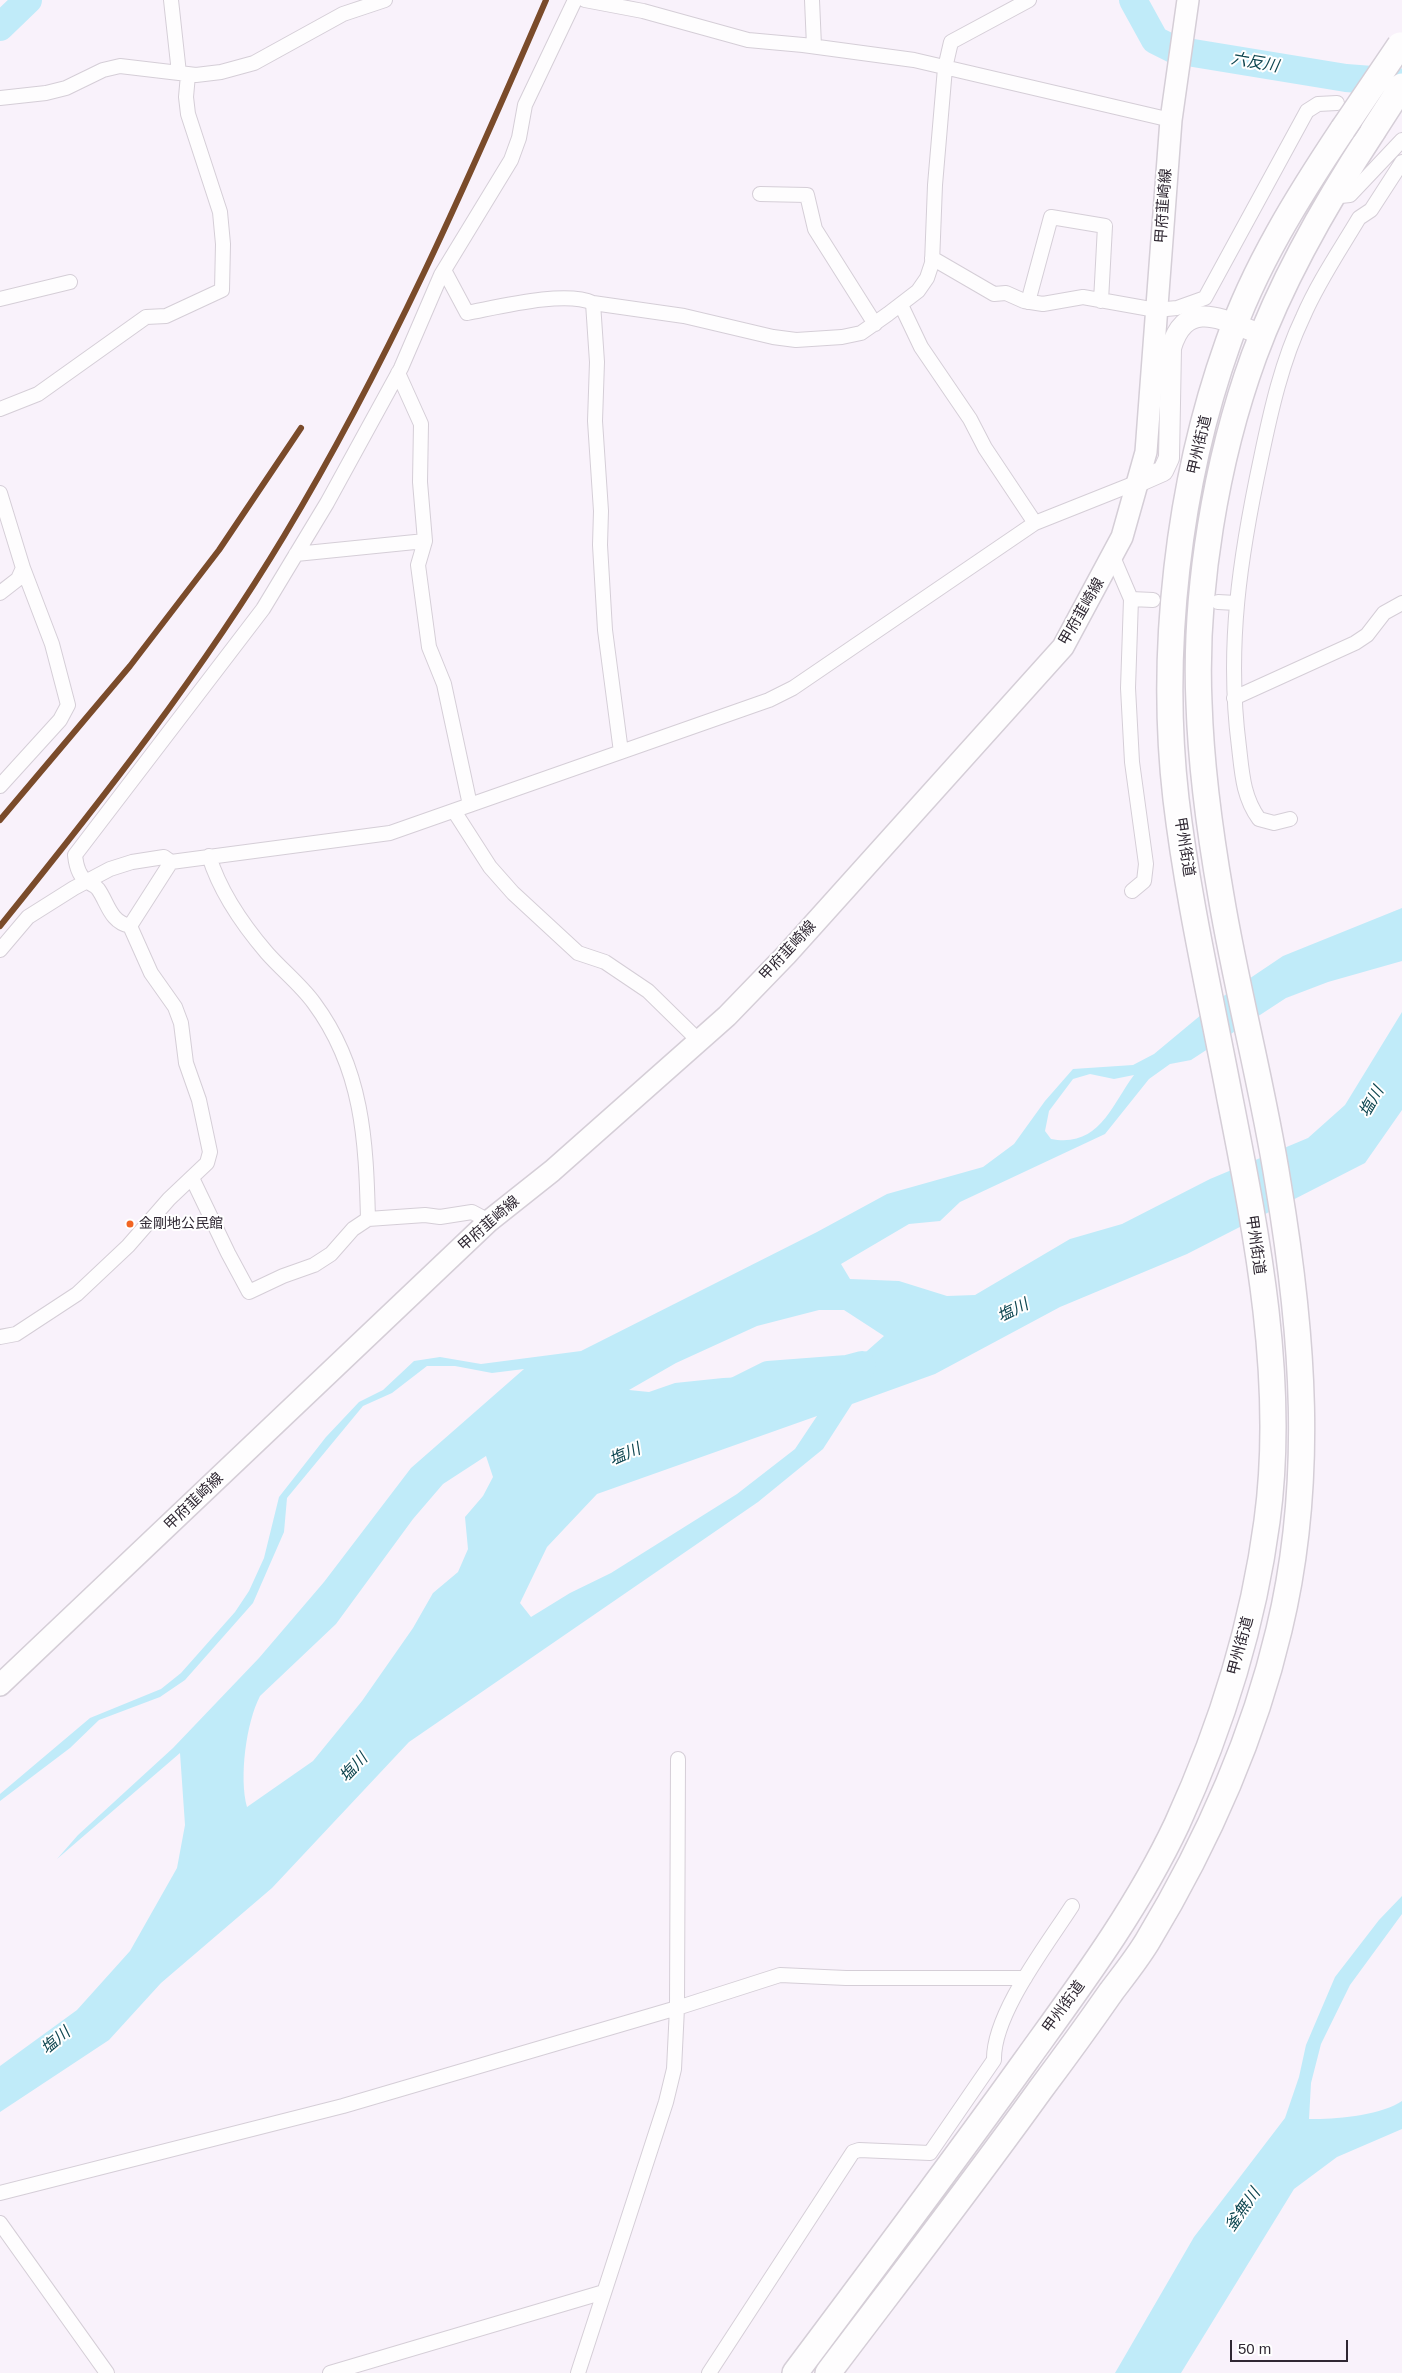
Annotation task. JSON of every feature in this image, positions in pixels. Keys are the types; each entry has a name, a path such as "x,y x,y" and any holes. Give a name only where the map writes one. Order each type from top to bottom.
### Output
{"highway":[{"name":"甲州街道","path":"795,2373 976,2130 1118,1932 1176,1826 1219,1721 1248,1623 1267,1520 1273,1439 1270,1366 1247,1188 1192,902 1176,800 1170,714 1173,614 1185,516 1201,432 1228,341 1264,262 1313,174 1401,44"},
{"name":"甲州街道","path":"828,2373 998,2148 1144,1947 1202,1842 1251,1730 1280,1627 1297,1523 1303,1437 1300,1352 1278,1182 1220,894 1207,798 1199,701 1201,618 1212,521 1227,449 1254,356 1288,279 1331,196 1402,86"}],"main road":[{"name":"甲府韮崎線","path":"0,1685 489,1222 552,1171 700,1041 786,955 1063,647 1113,557 1128,518 1146,452 1171,120 1188,0"}],"street":[{"path":"0,409 38,394 146,317 166,316 222,290 223,244 220,212 188,114 171,0"},
{"path":"0,98 46,93 66,88 104,70 120,66 183,74 221,72 254,63 343,14 385,0"},
{"path":"130,926 123,925 113,916 97,887 86,881 76,867 75,855 263,608 327,503 398,373 444,270 511,160 519,138 525,106 575,0"},
{"path":"585,0 643,11 748,40 814,46 914,60 1171,120"},
{"path":"812,0 814,46"},
{"path":"444,270 467,313 556,299 581,298 593,303 684,316 773,337 796,340 842,337 861,333 918,291 927,278 932,258 934,185 945,68 951,42 1029,0"},
{"path":"932,258 994,294 1006,294 1028,302 1043,304 1083,298 1156,310 1177,308 1205,298 1307,111 1318,104 1338,103"},
{"path":"1331,196 1350,195 1402,140"},
{"path":"1290,819 1274,823 1259,819 1249,803 1243,779 1234,698 1233,632 1248,523 1267,428 1277,389 1303,316 1359,218 1371,210 1402,162"},
{"path":"760,194 807,195 815,229 875,324"},
{"path":"1028,302 1051,217 1105,226 1101,301"},
{"path":"0,299 70,282"},
{"path":"593,303 597,362 594,421 601,511 600,544 605,630 621,752"},
{"path":"900,304 921,347 970,419 986,448 1035,523"},
{"path":"130,926 171,862 390,833 770,700 793,688 1035,523 1163,471 1169,458 1171,348 1175,334 1182,323 1201,316 1211,316 1263,335"},
{"path":"398,373 421,424 420,482 425,541 418,565 428,647 444,684 470,805"},
{"path":"0,493 24,568 52,644 68,705 60,720 0,786"},
{"path":"296,554 425,541"},
{"path":"1113,557 1131,599 1129,716 1132,762 1146,864 1144,881 1132,891"},
{"path":"0,593 18,579 24,568"},
{"path":"1131,599 1153,600"},
{"path":"1218,602 1236,604"},
{"path":"1234,698 1355,643 1367,635 1384,613 1402,603"},
{"path":"454,811 490,867 513,893 578,953 606,962 648,991 700,1041"},
{"path":"0,950 28,917 86,881 110,869 132,862 164,856 171,862"},
{"path":"209,856 225,894 243,923 267,953 313,1001 329,1024 346,1059 359,1101 366,1149 368,1219"},
{"path":"0,1338 16,1334 77,1294 128,1246 169,1199 207,1163 210,1152 199,1100 186,1064 181,1023 175,1007 151,974 130,926"},
{"path":"192,1178 249,1292 283,1276 314,1265 331,1254 353,1229 368,1219 425,1215 440,1216 472,1212 489,1222"},
{"path":"578,2373 666,2102 674,2069 677,2008 678,1759"},
{"path":"709,2373 853,2152 860,2150 930,2152 994,2060 994,2047 1000,2026 1025,1978 1072,1906"},
{"path":"0,2193 343,2106 677,2008 780,1974 846,1978 1025,1978"},
{"path":"957,2113 998,2148"},
{"path":"0,2223 107,2373"},
{"path":"330,2373 604,2292"}],"water":[{"path":"1402,908 1402,961 1328,982 1286,998 1191,1060 1170,1064 1149,1079 1105,1134 960,1202 940,1221 909,1224 841,1264 850,1279 899,1281 947,1296 975,1295 1070,1239 1122,1224 1210,1179 1308,1138 1345,1105 1402,1012 1402,1110 1365,1163 1187,1254 1060,1307 935,1374 852,1404 823,1449 758,1502 409,1742 272,1888 161,1983 109,2040 0,2112 0,2066 77,2010 130,1951 177,1868 185,1825 180,1753 57,1859 78,1835 173,1748 259,1658 324,1582 411,1468 524,1369 492,1373 455,1366 427,1366 392,1393 363,1406 287,1498 284,1532 253,1603 185,1680 160,1697 99,1720 70,1748 0,1801 0,1794 90,1718 161,1689 181,1673 235,1612 249,1591 264,1558 279,1497 326,1437 359,1402 383,1390 414,1361 440,1357 481,1364 581,1351 817,1232 887,1194 983,1167 1014,1144 1045,1101 1073,1069 1133,1065 1154,1054 1225,995 1283,956","holes":["1090,1074 1114,1079 1134,1075 1102,1122 1092,1131 1081,1137 1067,1140 1051,1139 1045,1131 1049,1111 1073,1079","819,1310 844,1310 884,1336 867,1351 802,1382 773,1385 743,1377 675,1383 649,1392 629,1390 676,1363 757,1326","817,1416 795,1449 737,1494 611,1573 570,1593 531,1617 520,1603 547,1547 597,1494","486,1456 493,1477 483,1496 465,1517 468,1549 458,1572 433,1593 413,1628 362,1701 313,1761 247,1807 244,1781 245,1751 251,1721 260,1696 336,1624 413,1519 443,1484"]},
{"name":"釜無川","path":"1402,1896 1402,1914 1350,1985 1321,2044 1311,2083 1309,2119 1331,2119 1370,2113 1393,2106 1402,2101 1402,2129 1337,2157 1294,2189 1181,2373 1115,2373 1194,2237 1285,2118 1299,2077 1306,2045 1335,1977 1379,1920"}],"waterway":[{"name":"六反川","path":"0,27 28,0"},
{"name":"六反川","path":"1133,0 1155,40 1175,50 1346,78 1398,82"},
{"name":"塩川","path":"724,1397 768,1375 847,1369 862,1365"}],"transit line":[{"path":"0,926 149,736 219,638 284,536 322,471 391,340 456,205 546,0"},
{"path":"0,820 130,666 219,550 301,428"}],"place":[{"name":"金剛地公民館","path":"130,1224"}]}
